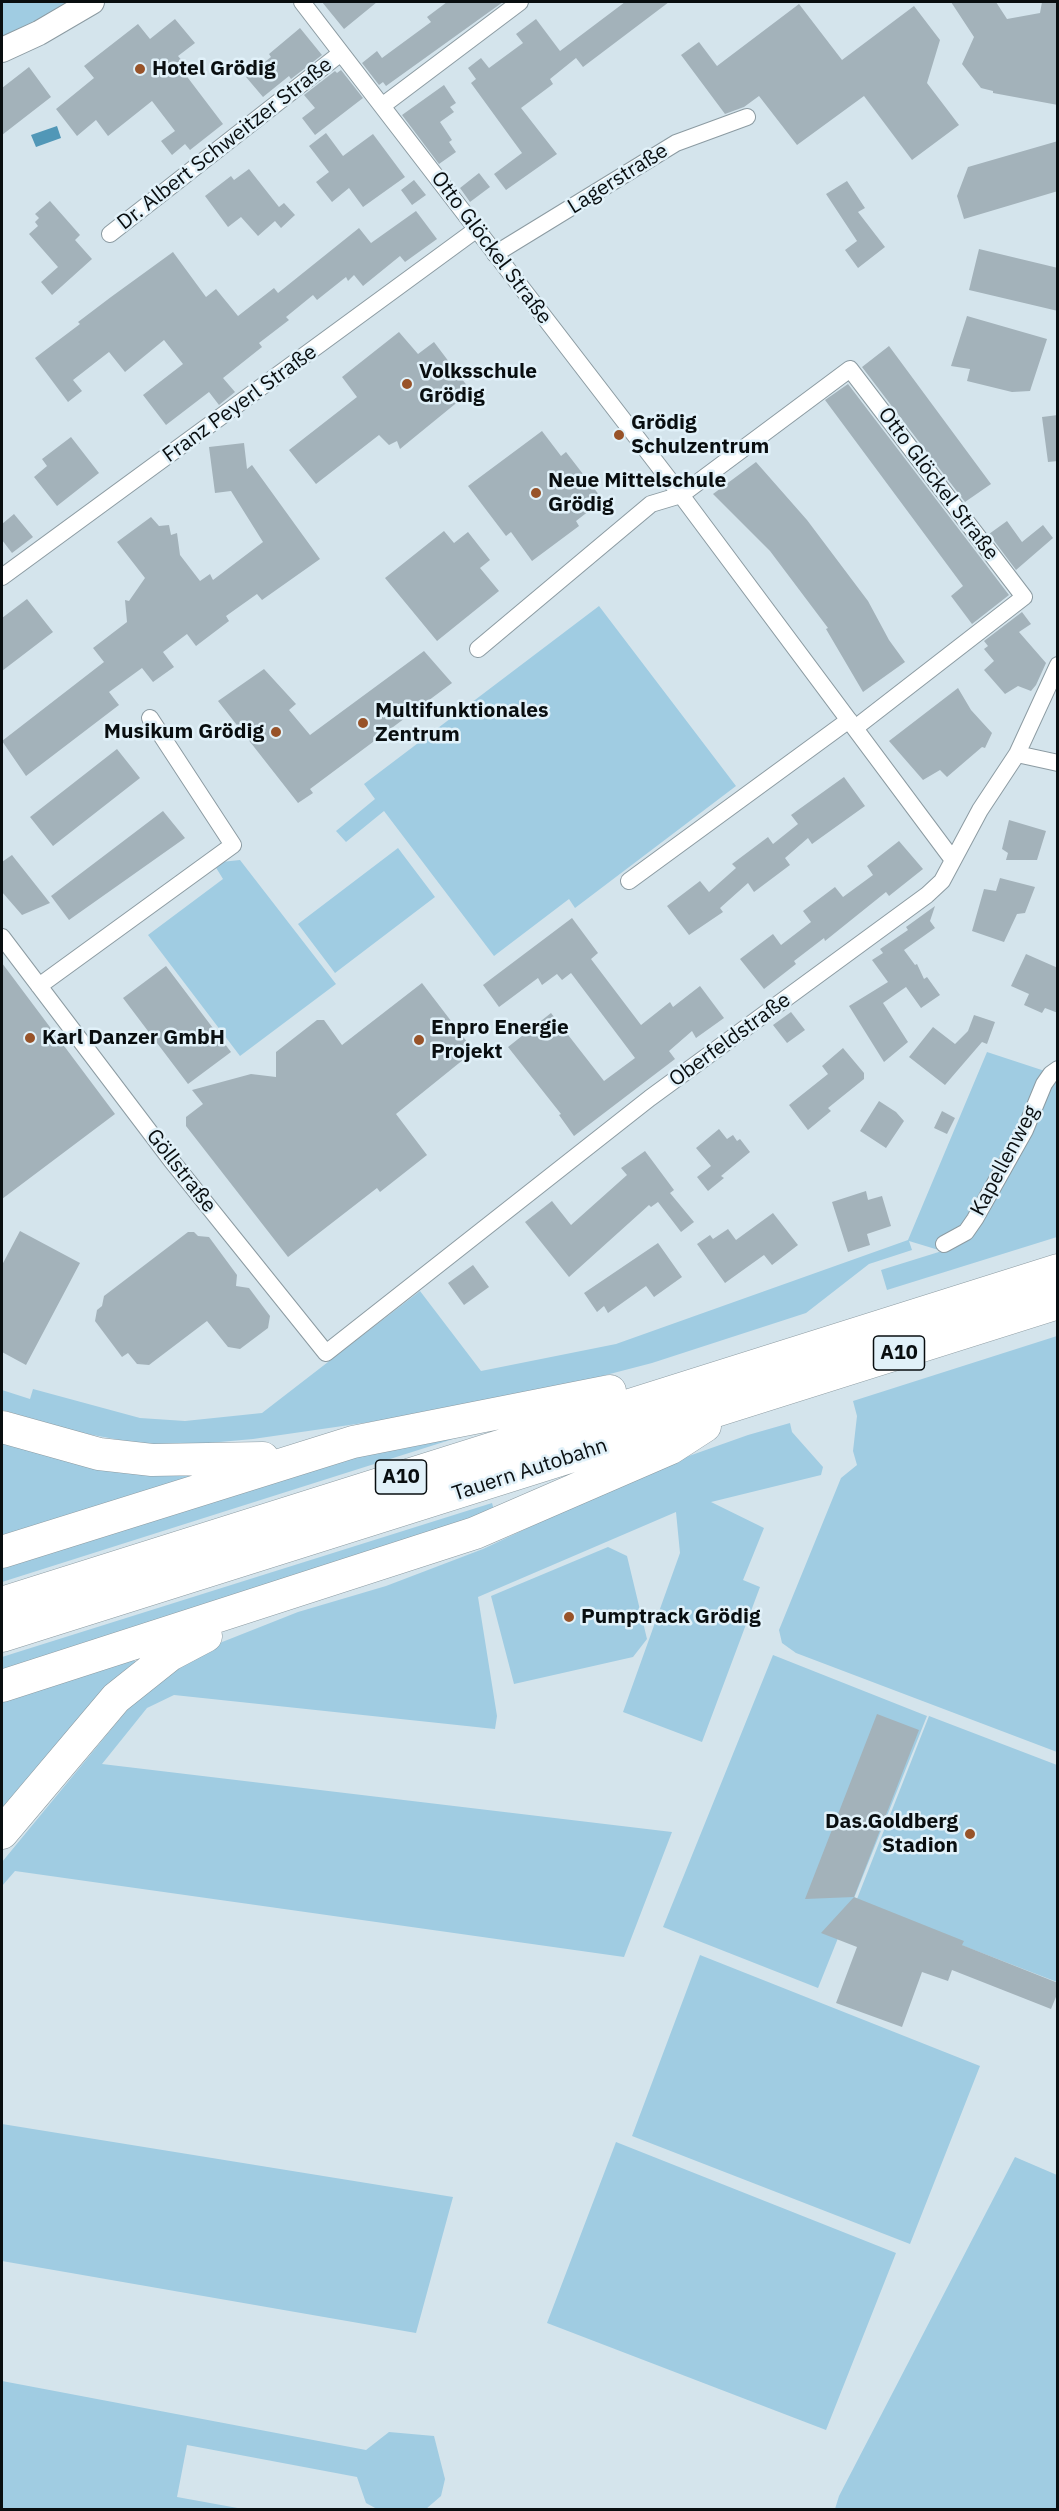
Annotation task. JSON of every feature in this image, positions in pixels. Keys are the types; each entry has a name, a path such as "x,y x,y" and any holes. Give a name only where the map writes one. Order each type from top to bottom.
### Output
{"highway":[{"name":"Tauern Autobahn","path":"2,1603 1058,1270"},
{"name":"Tauern Autobahn","path":"2,1636 1058,1303"},
{"path":"2,1552 353,1442 565,1402 645,1383 723,1358 801,1351"},
{"path":"2,1686 418,1553 486,1528 671,1448 741,1403"},
{"path":"2,1427 99,1454 152,1460 303,1457"},
{"path":"2,1833 116,1698 170,1655 224,1628 247,1608"}],"main road":[{"path":"2,50 39,33 92,2"}],"street":[{"name":"Otto Glöckel Straße","path":"302,2 681,495 953,860"},
{"path":"382,106 520,2"},
{"name":"Dr. Albert Schweitzer Straße","path":"110,234 341,53"},
{"name":"Lagerstraße","path":"495,254 676,143 747,117"},
{"name":"Franz Peyerl Straße","path":"2,577 477,229"},
{"name":"Otto Glöckel Straße","path":"478,649 651,504 681,495 850,369 1024,597 852,724 629,881"},
{"name":"Oberfeldstraße","path":"326,1353 650,1098 927,896 942,881 980,810 1017,754 1058,665"},
{"path":"39,986 233,845 150,718"},
{"path":"1017,754 1058,763"},
{"name":"Göllstraße","path":"2,937 171,1160 326,1353"},
{"name":"Kapellenweg","path":"944,1244 966,1232 975,1219 1025,1130 1044,1084 1051,1074 1058,1070"}],"shaded area":[{"path":"2,2 71,2 2,39"},
{"path":"57,126 61,138 36,147 31,135"},
{"path":"599,606 736,786 575,908 569,899 494,956 384,811 346,842 336,831 375,799 364,784"},
{"path":"398,848 435,897 335,973 298,924"},
{"path":"240,860 336,984 240,1056 148,935 223,879 215,866 221,862"},
{"path":"987,1052 1057,1075 1057,1237 887,1290 881,1270 942,1251 909,1241 912,1250 869,1264 806,1313 652,1363 556,1388 384,1420 253,1439 186,1445 142,1444 82,1433 2,1410 2,1390 30,1399 33,1389 140,1418 185,1421 262,1413 420,1291 481,1371 616,1344 908,1240"},
{"path":"1058,1336 1057,1752 796,1653 782,1643 779,1630 841,1478 857,1465 853,1451 857,1416 853,1401"},
{"path":"790,1423 792,1432 823,1467 821,1475 711,1502 764,1528 743,1580 760,1587 702,1742 623,1712 680,1553 676,1512 478,1597 497,1716 495,1729 174,1695 147,1708 102,1764 672,1832 624,1957 15,1871 2,1886 2,1862 137,1698 202,1650 298,1612 386,1586 483,1549 655,1468 748,1435"},
{"path":"472,1433 2,1582 2,1560 272,1475"},
{"path":"2,1440 232,1466 2,1542"},
{"path":"492,1503 496,1517 2,1677 2,1657"},
{"name":"Pumptrack Grödig","path":"608,1547 627,1556 647,1639 633,1657 514,1684 491,1596"},
{"path":"773,1655 927,1716 818,1988 663,1927"},
{"path":"132,1657 136,1663 2,1813 2,1698"},
{"name":"Das.Goldberg Stadion","path":"929,1716 1057,1765 1057,1982 855,1904"},
{"path":"700,1955 980,2066 910,2244 632,2136"},
{"path":"2,2124 453,2197 416,2333 2,2261"},
{"path":"616,2142 896,2253 826,2430 547,2323"},
{"path":"1015,2157 1057,2175 1057,2509 835,2509 839,2496"},
{"path":"2,2381 366,2450 389,2432 434,2436 445,2479 441,2496 426,2509 377,2509 366,2503 357,2477 187,2445 177,2497 243,2509 2,2509"}],"building":[{"path":"322,2 377,2 344,29"},
{"path":"447,2 503,2 386,86 383,82 379,85 362,63 377,51 382,58 431,22 427,17"},
{"path":"625,2 669,2 583,67 576,58 550,79 553,84 521,108 557,154 506,190 494,174 522,153 471,83 476,79 468,68 481,58 489,68 523,43 516,34 536,19 560,51"},
{"path":"951,2 996,2 1007,19 1040,13 1042,2 1058,2 1058,105 993,93 993,91 981,88 962,64 974,37"},
{"path":"799,4 842,60 914,6 940,40 927,83 959,125 912,160 864,96 797,145 759,96 744,107 725,114 681,55 699,42 717,66"},
{"path":"175,19 195,43 178,56 190,70 185,74 223,124 190,150 185,144 172,155 161,141 175,131 152,101 108,136 96,120 77,136 56,109 94,78 84,66 138,24 150,39"},
{"path":"300,28 322,55 291,79 289,76 263,97 246,77 271,57 269,54"},
{"path":"29,67 51,97 2,135 2,88"},
{"path":"341,70 363,98 315,135 302,118 315,108 304,95 335,71 337,73"},
{"path":"444,85 456,103 450,107 454,112 440,122 452,140 449,142 456,152 439,164 402,115"},
{"path":"326,133 343,156 373,134 405,177 363,207 349,188 332,202 316,182 329,172 309,146"},
{"path":"1058,141 1058,191 964,219 957,196 968,167"},
{"path":"249,169 279,207 284,203 295,215 281,228 275,221 258,236 241,217 228,227 205,196 231,176 234,180"},
{"path":"479,173 490,187 470,202 460,188"},
{"path":"414,180 426,195 412,205 401,190"},
{"path":"847,181 865,208 858,212 885,247 858,268 845,250 857,241 826,194"},
{"path":"50,201 80,235 75,240 92,259 52,295 41,282 58,267 29,234 38,226 35,222 39,218 35,214"},
{"path":"416,211 437,239 405,262 400,256 363,286 354,275 348,281 346,277 317,300 313,295 286,317 289,320 259,343 262,347 223,378 235,392 219,405 209,392 166,425 143,395 183,364 164,340 125,372 109,352 73,380 82,391 68,402 35,358 80,324 78,322 173,252 206,297 216,289 238,316 274,288 278,293 359,228 371,243"},
{"path":"979,249 1058,268 1058,311 969,290"},
{"path":"967,316 1047,339 1030,391 1012,392 967,381 970,369 951,366"},
{"name":"Volksschule Grödig","path":"399,332 418,354 434,342 471,391 400,449 397,441 389,445 379,435 316,484 289,450 357,397 342,377"},
{"path":"889,346 991,484 965,502 862,367"},
{"path":"848,384 1009,595 972,624 951,596 963,586 825,400"},
{"path":"1058,415 1058,461 1048,462 1042,417"},
{"name":"Neue Mittelschule Grödig","path":"542,431 561,456 566,452 603,500 576,521 579,526 532,561 511,532 506,536 468,486"},
{"path":"71,437 99,473 57,506 34,477 47,466 42,459"},
{"path":"244,443 247,469 252,465 320,559 262,600 257,594 226,616 229,621 196,646 187,634 163,652 174,667 153,682 142,668 109,692 119,705 26,776 2,741 104,662 93,648 127,622 125,600 129,601 145,578 117,542 151,517 159,526 169,525 171,535 177,533 180,555 200,581 210,574 213,580 263,542 231,491 215,493 209,447"},
{"path":"756,462 807,520 868,601 889,640 905,662 863,692 826,629 828,628 770,551 713,494"},
{"path":"14,514 33,537 12,553 2,540 2,524"},
{"path":"1007,521 1022,542 1043,525 1053,538 1016,570 989,534"},
{"path":"444,531 454,543 468,532 490,560 480,568 499,591 437,641 385,578"},
{"path":"27,599 53,632 2,671 2,618"},
{"path":"1022,612 1031,624 1019,632 1046,663 1031,691 1018,686 1005,694 984,670 994,661 984,649 988,646 984,641"},
{"name":"Multifunktionales Zentrum","path":"424,651 452,683 310,789 313,793 298,803 218,701 264,669 296,704 289,710 310,735"},
{"path":"958,688 971,710 992,733 985,748 982,747 947,777 940,770 923,780 889,741"},
{"path":"117,749 140,778 53,846 30,817"},
{"path":"844,777 865,806 812,844 808,838 785,858 790,865 754,892 748,883 720,908 723,912 689,935 667,906 700,881 709,892 736,868 732,864 768,837 773,844 798,824 791,815"},
{"path":"163,811 185,838 69,920 51,896"},
{"path":"1009,820 1046,831 1037,860 1006,860 1008,853 1002,849"},
{"path":"899,841 923,869 889,896 886,892 825,941 824,938 794,961 796,964 764,989 740,959 773,934 781,945 811,922 803,911 835,887 843,897 873,875 867,866"},
{"path":"12,855 50,903 22,915 2,892 2,862"},
{"path":"1000,878 1035,887 1025,913 1017,914 1004,942 972,931 984,889 996,891"},
{"path":"935,906 930,921 935,928 904,950 915,965 917,964 924,979 927,977 940,995 921,1008 906,987 883,1003 908,1042 884,1062 849,1006 888,982 872,960 883,953 880,949 908,930 906,927"},
{"path":"572,918 598,953 591,959 641,1025 670,1002 673,1007 700,986 724,1018 696,1038 692,1031 669,1051 675,1059 574,1136 559,1115 561,1114 508,1047 551,1013 604,1081 635,1058 571,973 562,980 557,974 542,985 538,978 499,1007 483,985"},
{"path":"1026,954 1058,968 1058,1013 1045,1008 1042,1013 1024,1005 1029,994 1011,986"},
{"name":"Karl Danzer GmbH","path":"2,963 115,1114 2,1199"},
{"path":"166,966 231,1052 188,1084 123,998"},
{"path":"422,983 474,1051 396,1114 427,1155 380,1192 377,1188 288,1257 186,1126 186,1117 203,1104 192,1090 251,1074 276,1077 276,1052 317,1020 324,1020 342,1045"},
{"path":"791,1012 805,1030 787,1043 773,1025"},
{"path":"974,1015 995,1022 987,1044 982,1042 945,1085 909,1057 933,1027 955,1044 968,1031"},
{"path":"843,1048 864,1073 864,1079 828,1108 831,1111 808,1130 789,1105 828,1074 822,1066"},
{"path":"879,1101 896,1112 904,1121 886,1148 860,1131"},
{"path":"942,1111 955,1118 947,1134 934,1128"},
{"path":"719,1129 727,1139 733,1135 737,1141 740,1139 750,1152 721,1176 724,1178 708,1191 697,1177 711,1166 696,1148"},
{"path":"645,1151 674,1190 670,1193 694,1222 681,1232 658,1202 651,1207 649,1205 569,1277 525,1222 552,1201 571,1225 627,1175 621,1168"},
{"path":"866,1191 868,1200 882,1196 891,1226 867,1234 870,1245 848,1252 832,1202"},
{"path":"773,1213 798,1245 772,1265 764,1255 725,1283 697,1244 710,1235 713,1239 728,1229 736,1240"},
{"path":"20,1231 80,1263 26,1365 2,1352 2,1265"},
{"path":"188,1232 209,1237 237,1275 236,1286 249,1288 270,1316 268,1328 240,1349 228,1347 207,1321 149,1365 137,1364 128,1353 122,1357 95,1321 97,1310 102,1306 104,1296"},
{"path":"658,1243 682,1277 654,1297 646,1286 608,1313 604,1306 597,1312 584,1293"},
{"path":"473,1265 489,1287 464,1305 448,1283"},
{"path":"877,1714 919,1730 854,1897 805,1899"},
{"path":"854,1897 964,1941 962,1945 1058,1983 1058,1992 1051,2009 952,1970 948,1981 922,1972 902,2027 836,2003 857,1947 821,1933"}],"place":[{"name":"Hotel Grödig","path":"140,69"},
{"name":"Volksschule Grödig","path":"407,384"},
{"name":"Grödig Schulzentrum","path":"619,435"},
{"name":"Neue Mittelschule Grödig","path":"536,493"},
{"name":"Multifunktionales Zentrum","path":"363,723"},
{"name":"Musikum Grödig","path":"276,732"},
{"name":"Karl Danzer GmbH","path":"30,1038"},
{"name":"Enpro Energie Projekt","path":"419,1040"},
{"name":"Pumptrack Grödig","path":"569,1617"},
{"name":"Das.Goldberg Stadion","path":"970,1834"}]}
